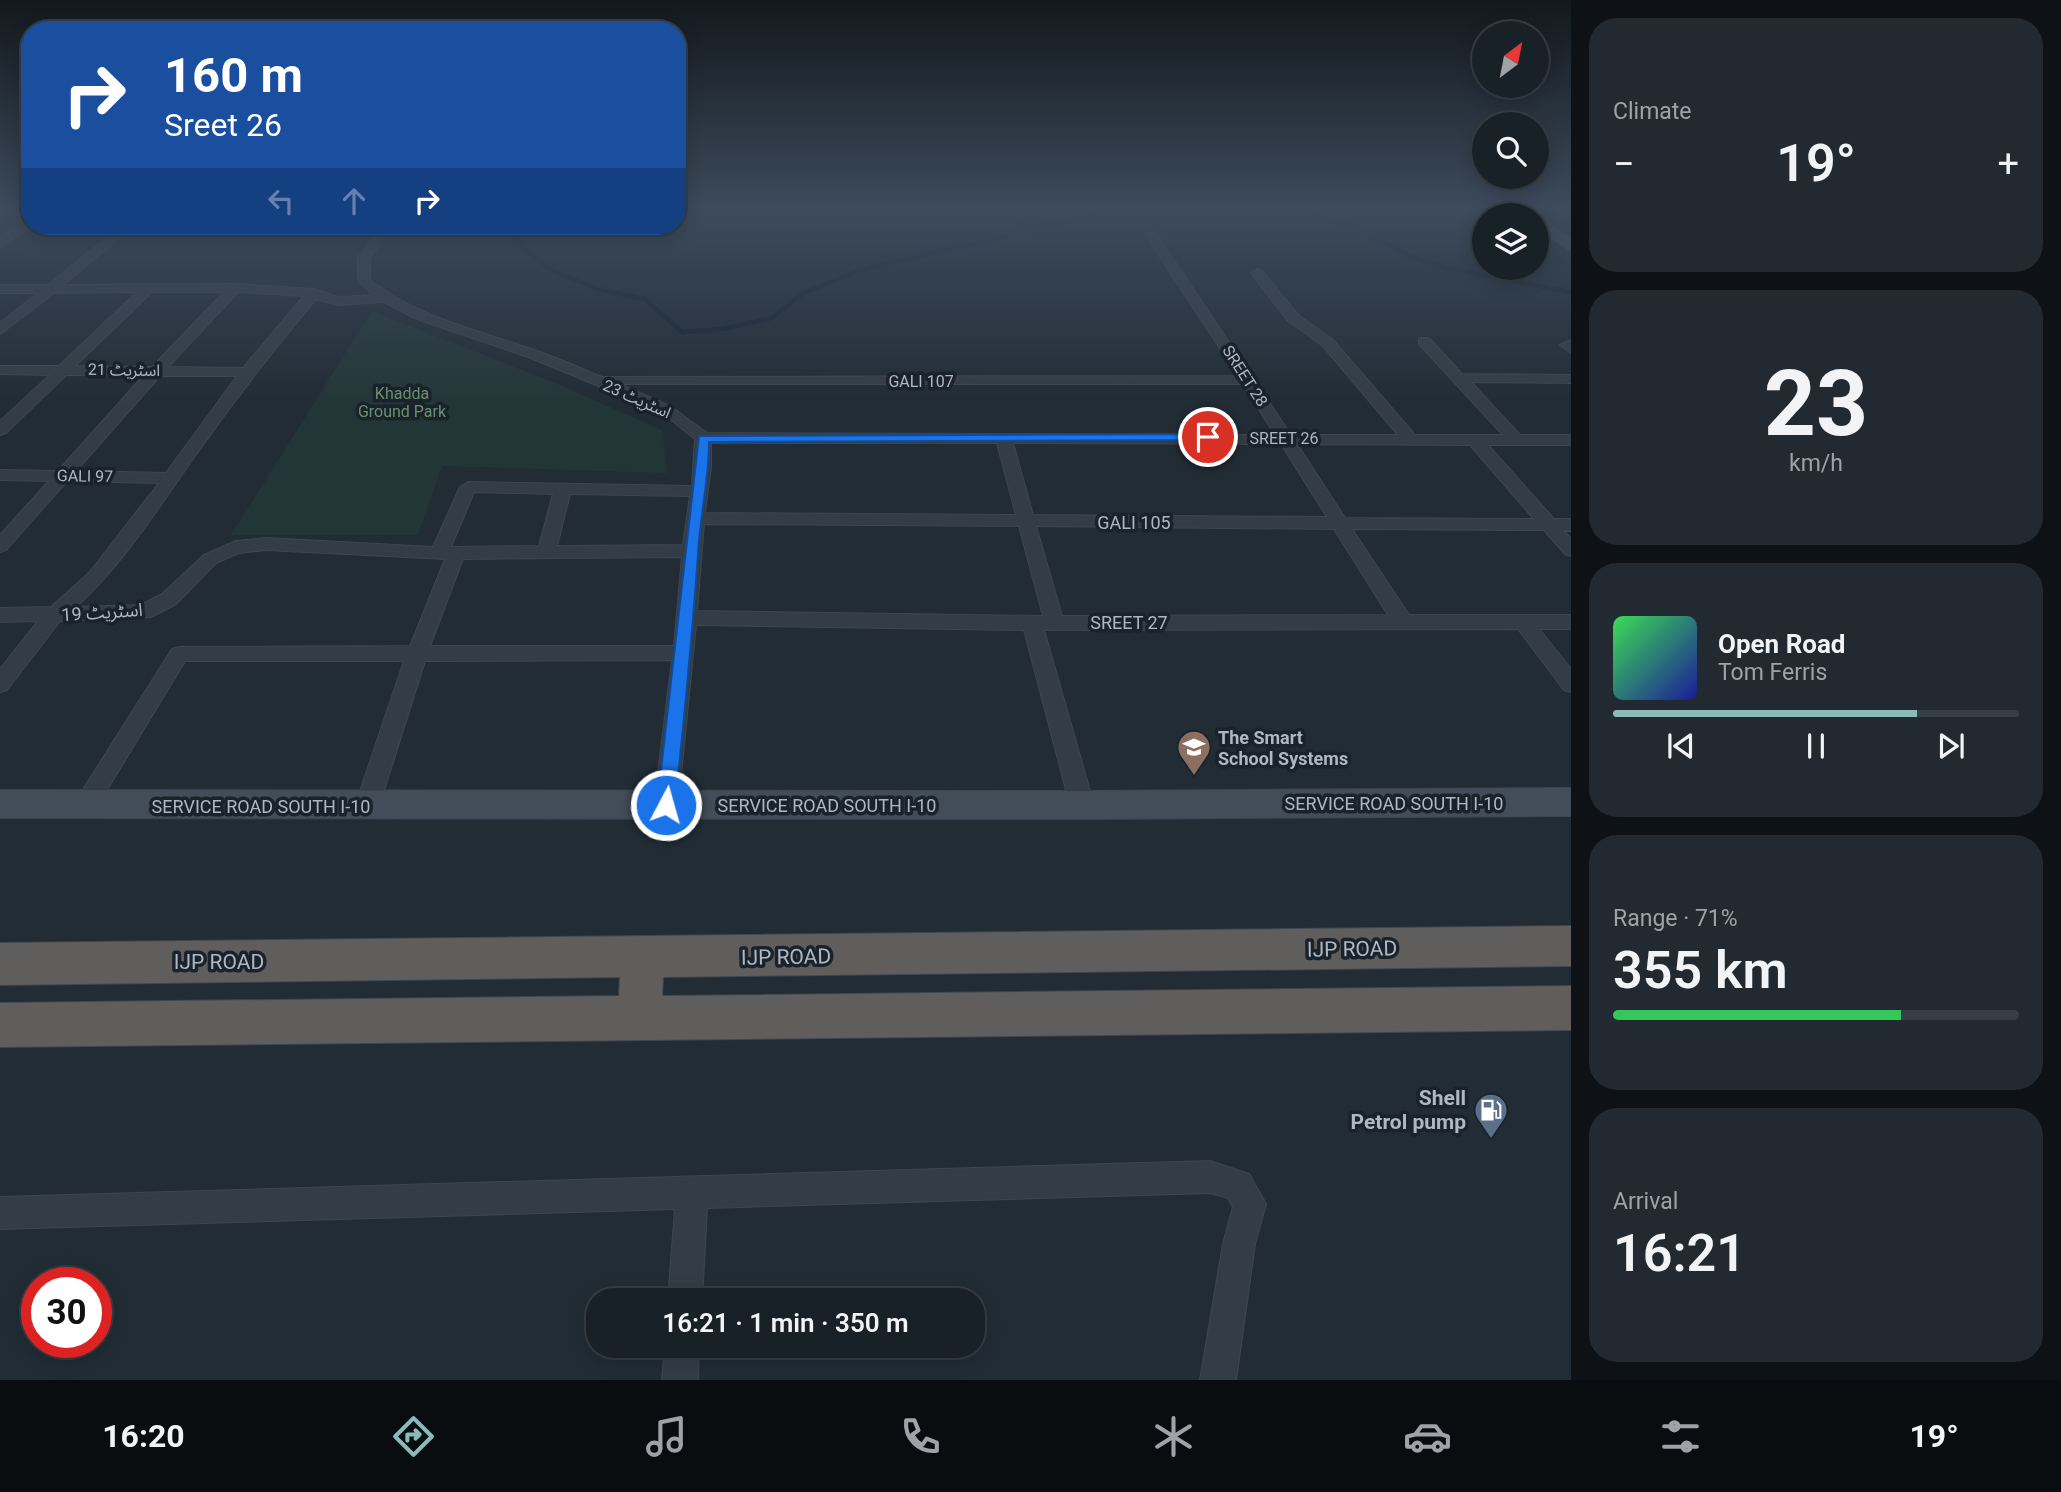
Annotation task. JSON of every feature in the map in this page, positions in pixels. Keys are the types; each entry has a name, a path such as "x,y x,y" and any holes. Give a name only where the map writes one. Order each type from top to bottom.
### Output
{"highway":[{"name":"IJP ROAD","path":"0,964 643,959 1571,946"},
{"path":"639,1018 643,959"},
{"path":"0,1025 1571,1008"}],"main road":[{"name":"SERVICE ROAD SOUTH I-10","path":"0,804 367,806 1571,802"}],"street":[{"path":"0,330 67,274"},
{"name":"اسٹریٹ 23","path":"362,274 363,281 387,298 658,406 693,426 703,438"},
{"name":"SREET 28","path":"1178,274 1404,624"},
{"path":"1258,274 1293,318 1328,343 1409,438"},
{"path":"0,430 149,288"},
{"path":"0,289 235,288 314,293 338,301 387,298"},
{"path":"0,546 157,370 235,288"},
{"path":"0,684 53,616 96,578 151,509 170,478 247,372 314,293"},
{"path":"1424,341 1516,440"},
{"name":"اسٹریٹ 21","path":"0,370 247,372"},
{"path":"1458,378 1571,379"},
{"name":"GALI 107","path":"594,379 1248,380"},
{"path":"1003,437 1054,622"},
{"name":"SREET 26","path":"703,438 1285,437 1571,440"},
{"path":"666,805 687,618 691,551 700,491 703,438"},
{"path":"1474,439 1571,550"},
{"name":"GALI 97","path":"0,475 170,478"},
{"path":"367,806 468,487 700,491"},
{"path":"545,552 563,488"},
{"name":"GALI 105","path":"697,518 1571,525"},
{"name":"اسٹریٹ 19","path":"0,615 53,616 144,612 169,599 210,559 236,547 266,544 448,553 691,551"},
{"name":"SREET 27","path":"687,618 1031,623 1571,622"},
{"path":"1523,622 1571,684"},
{"path":"1031,623 1082,805"},
{"path":"85,806 179,654 681,653"},
{"path":"0,1213 1210,1177 1238,1185 1250,1205 1239,1244 1218,1380"},
{"path":"686,1288 692,1194"},
{"path":"680,1380 681,1358"}],"green space":[{"name":"Khadda Ground Park","path":"372,311 560,385 662,430 667,473 442,466 418,535 231,535"}],"waterway":[{"path":"562,274 597,289 645,299 682,332 723,329 772,318 802,294 849,274"},
{"path":"1479,274 1571,292"}],"place":[{"name":"The Smart School Systems","path":"1194,777"},
{"name":"Shell Petrol pump","path":"1491,1140"}],"route":[{"path":"666,805 687,618 691,551 703,467 703,438 1208,437"}]}
